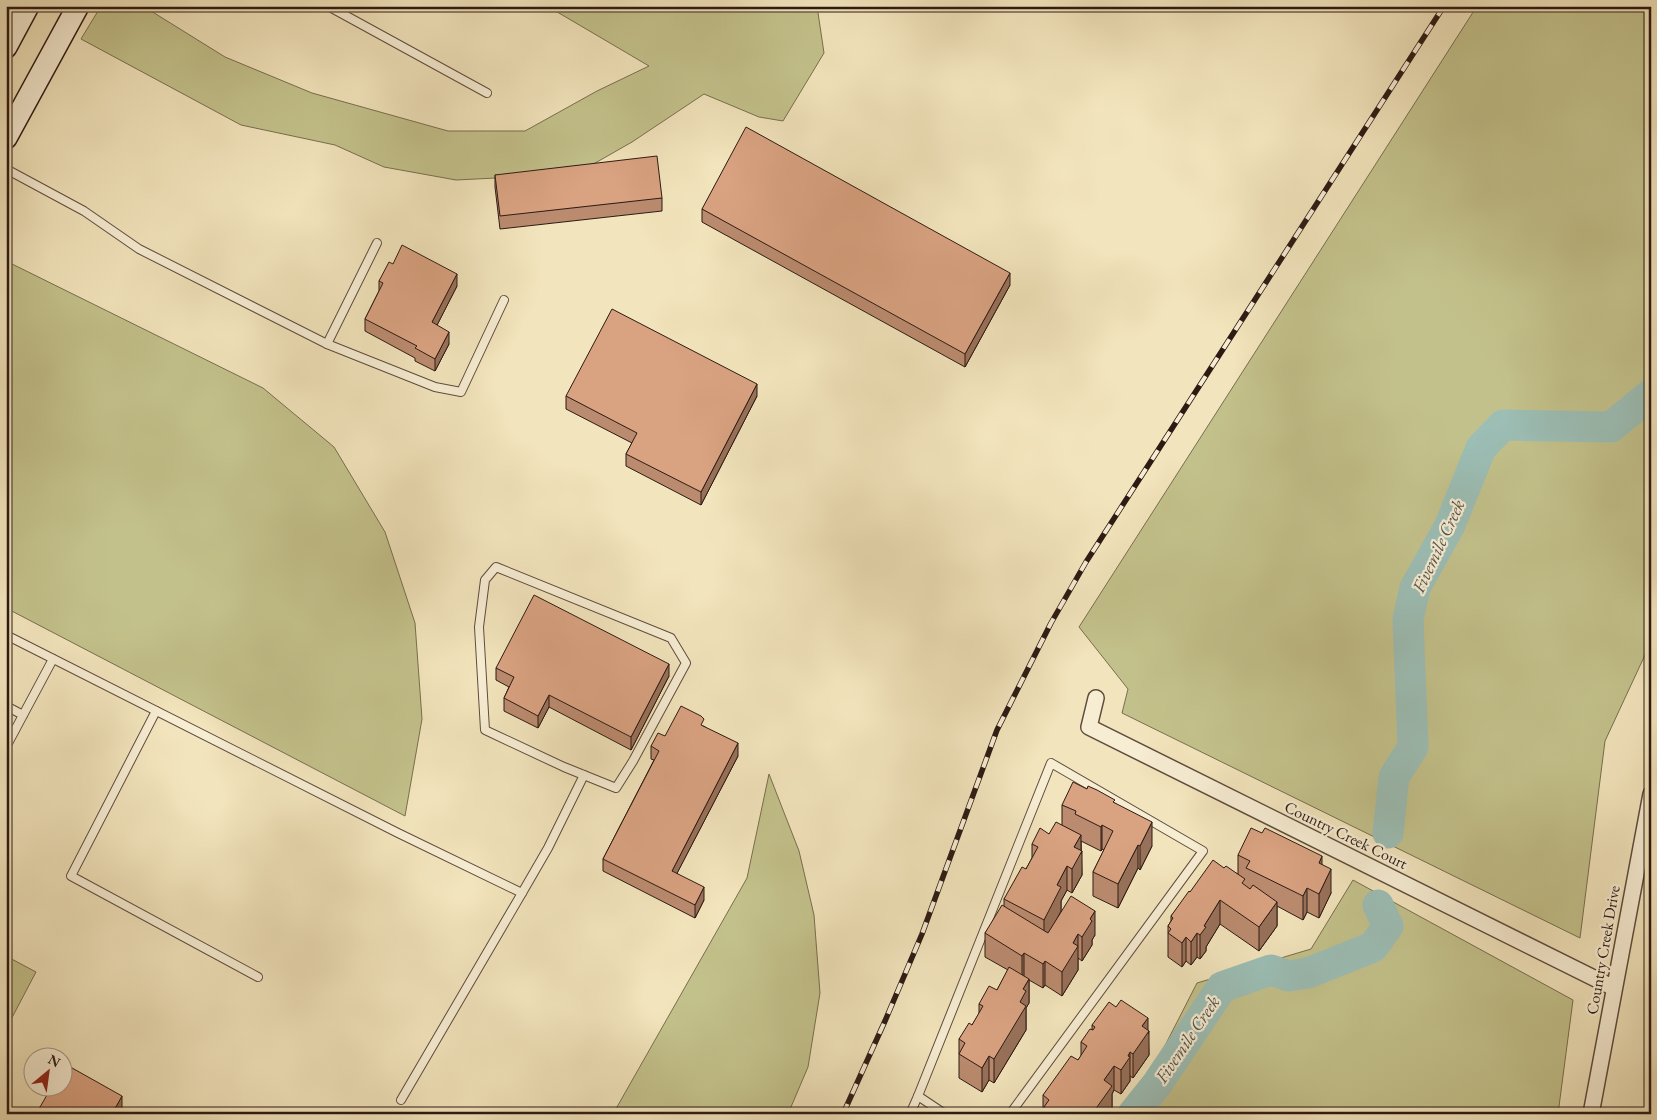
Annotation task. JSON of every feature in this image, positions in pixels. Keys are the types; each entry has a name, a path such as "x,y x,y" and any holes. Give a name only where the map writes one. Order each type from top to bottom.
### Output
{"main road":[{"path":"6,47 28,6"},
{"path":"6,138 78,6"}],"street":[{"name":"Country Creek Court","path":"1096,698 1089,727 1614,988"},
{"name":"Country Creek Drive","path":"1591,1114 1614,988 1644,862 1651,794"}],"lane":[{"path":"328,6 488,93"},
{"path":"6,169 84,211 140,249 327,344 435,387 462,392 504,300"},
{"path":"327,344 377,243"},
{"path":"496,567 670,638 686,663 633,761 616,788 584,775 485,730 479,627 485,580 496,567"},
{"path":"6,635 522,893"},
{"path":"6,747 53,659"},
{"path":"6,706 23,715"},
{"path":"156,711 71,876 258,977"},
{"path":"910,1114 1050,763 1203,851 1010,1114"},
{"path":"402,1100 548,848 584,775"},
{"path":"918,1096 945,1114"}],"shaded area":[{"path":"101,6 143,6 225,57 312,93 448,131 525,131 597,91 649,66 547,6 817,6 824,53 783,121 759,117 704,94 632,142 576,174 456,180 384,167 335,145 241,125 81,39"},
{"path":"1477,6 1651,6 1651,642 1605,741 1580,938 1122,713 1128,689 1079,627"},
{"path":"6,261 263,388 334,447 385,532 415,623 422,719 405,816 6,608"},
{"path":"769,774 799,851 814,915 820,993 808,1067 788,1114 613,1114 747,878"},
{"path":"1353,880 1573,1000 1558,1114 1130,1114 1197,983 1311,949"},
{"path":"6,956 36,972 6,1029"}],"building":[{"path":"746,127 1010,273 965,354 702,209"},
{"path":"657,156 662,198 500,216 495,175"},
{"path":"402,245 457,274 432,322 449,332 435,359 415,348 417,346 365,319 383,283 379,281 389,262 393,264"},
{"path":"612,309 757,384 701,492 626,454 637,433 566,396"},
{"path":"534,595 669,664 631,737 549,695 538,716 504,698 514,677 496,668"},
{"path":"681,706 701,716 704,719 701,725 738,743 672,871 704,887 695,905 603,859 659,751 651,746 658,733 665,736"},
{"path":"1073,782 1087,789 1088,786 1097,790 1115,800 1113,802 1152,822 1118,884 1093,872 1113,831 1075,814 1076,811 1062,805"},
{"path":"1056,822 1081,835 1074,847 1082,851 1072,869 1067,866 1057,885 1061,887 1044,920 1004,899 1022,867 1026,869 1038,847 1032,844 1040,828 1049,834"},
{"path":"1251,828 1262,833 1265,828 1322,856 1319,863 1331,869 1319,894 1307,888 1303,896 1246,868 1250,861 1238,855"},
{"path":"1213,860 1245,879 1242,883 1250,889 1253,885 1277,902 1259,927 1220,900 1200,935 1197,933 1191,942 1186,937 1182,943 1168,933 1171,929 1168,926 1173,918 1171,916"},
{"path":"1071,896 1095,911 1090,919 1092,921 1082,937 1078,934 1073,943 1078,946 1062,972 1045,961 1043,964 1024,953 1022,956 985,933 1002,905 1048,933"},
{"path":"1009,967 1029,979 1023,989 1026,991 1020,1002 1026,1006 994,1059 989,1056 982,1068 959,1054 965,1043 959,1039 969,1023 972,1025 983,1006 979,1004 989,986 997,990"},
{"path":"1121,1000 1148,1018 1142,1026 1149,1031 1133,1054 1130,1052 1128,1056 1130,1057 1121,1070 1114,1066 1104,1080 1112,1086 1092,1114 1053,1114 1044,1107 1049,1100 1043,1095 1071,1056 1078,1060 1087,1046 1081,1042 1090,1029 1093,1030 1095,1027 1092,1025 1109,1002 1116,1007"},
{"path":"72,1068 122,1096 112,1114 36,1114 45,1098 72,1098"}],"waterway":[{"name":"Fivemile Creek","path":"1388,833 1394,777 1413,747 1408,619 1415,588 1450,525 1481,448 1503,425 1611,427 1651,394"},
{"name":"Fivemile Creek","path":"1133,1114 1157,1084 1222,987 1271,970 1289,976 1308,973 1373,947 1388,926 1378,905"}],"railway":[{"path":"843,1114 922,934 997,730 1051,623 1086,562 1444,6"}]}
